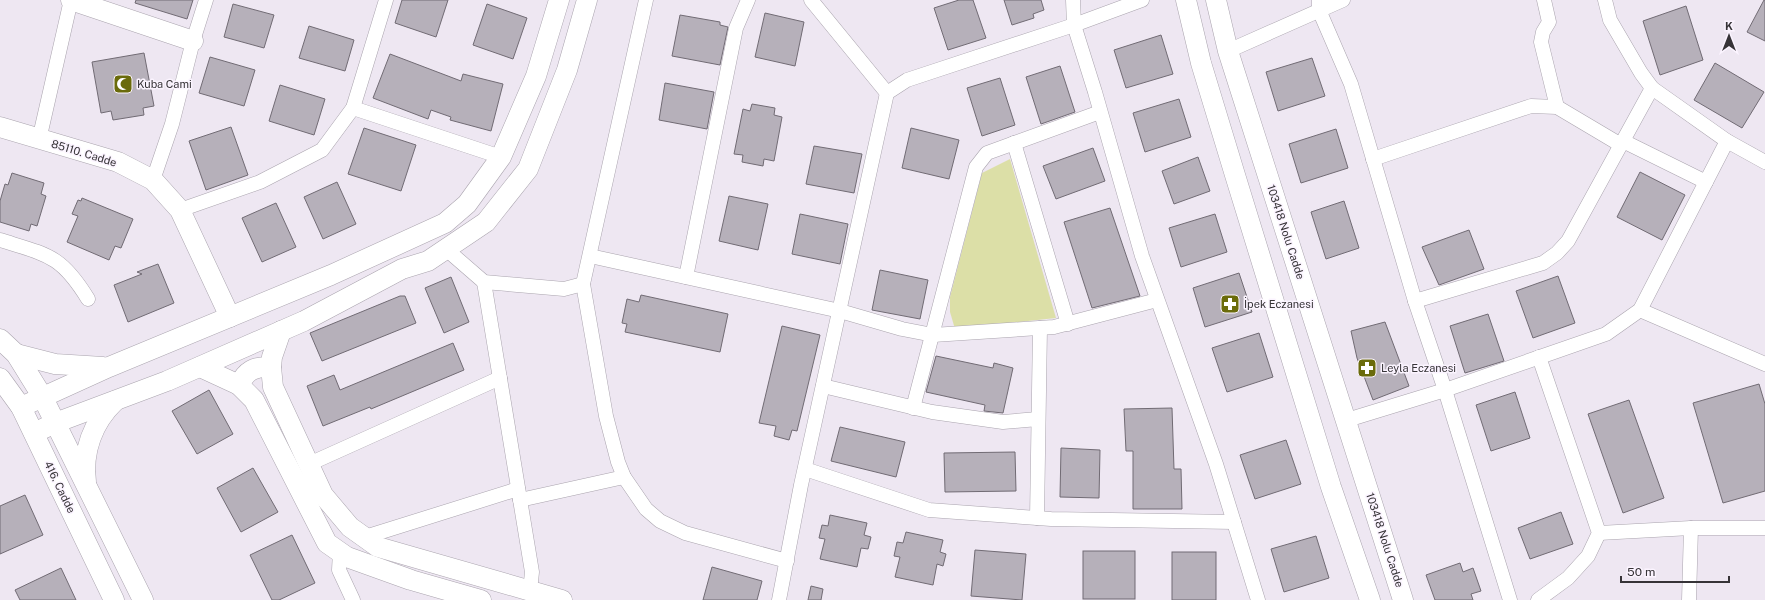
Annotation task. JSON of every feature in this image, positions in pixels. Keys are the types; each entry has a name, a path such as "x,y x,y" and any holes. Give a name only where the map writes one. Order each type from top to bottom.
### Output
{"main road":[{"path":"71,0 193,41"},
{"path":"21,406 109,367 332,275 445,223 467,204 501,157 536,76 559,0"},
{"path":"34,433 55,423 117,400 200,366 281,331 402,269 428,261 486,222 528,168 567,70 587,0"},
{"path":"1186,0 1201,63 1237,183 1331,487 1370,600"},
{"name":"103418 Nolu Cadde","path":"1216,0 1228,51 1404,600"},
{"name":"85110. Cadde","path":"0,127 39,140 118,162 153,180 180,210 230,317"},
{"path":"281,331 272,357 271,367 273,387 323,495 350,527 378,547 562,600"},
{"path":"0,339 16,354 42,396 89,494 143,600"},
{"path":"16,354 55,364 109,367"},
{"path":"200,366 239,385 254,400 327,543 347,557 378,569 481,600"},
{"path":"239,385 244,375 252,368 271,367"},
{"name":"416. Cadde","path":"0,378 21,406 114,600"},
{"path":"89,494 85,467 89,441 100,418 117,400"}],"street":[{"path":"39,140 71,0"},
{"path":"153,180 172,124 193,41 206,0"},
{"path":"180,210 260,182 322,150 353,108 386,0"},
{"path":"646,0 583,284 606,416 618,462 624,477 646,509 660,522 685,533 786,560"},
{"path":"811,0 887,93"},
{"path":"1073,0 1074,25 1142,256 1216,464 1258,600"},
{"path":"779,600 805,469 887,93 908,80 1074,25 1142,0"},
{"path":"1228,51 1319,5 1343,0"},
{"path":"1544,0 1549,22 1543,32 1541,42 1557,107"},
{"path":"1605,0 1610,20 1641,73 1652,88 1727,141 1765,162"},
{"path":"686,276 736,28 744,1"},
{"path":"1319,5 1351,84 1415,301 1445,390 1510,600"},
{"path":"1415,301 1543,263 1557,253 1568,241 1652,88"},
{"path":"1373,159 1531,106 1557,107 1622,143 1706,182"},
{"path":"353,108 501,157"},
{"path":"913,408 976,167 987,153 1100,112"},
{"path":"1347,420 1445,390 1606,334 1640,310 1727,141"},
{"path":"1014,143 1068,324"},
{"path":"0,240 43,254 60,263 75,279 88,300"},
{"path":"446,249 484,282 564,289 583,284"},
{"path":"590,256 686,276 840,312 902,329 933,335 1040,328 1068,324 1157,300"},
{"path":"484,282 532,572 530,591"},
{"path":"1640,310 1765,364"},
{"path":"1037,518 1040,328"},
{"path":"1538,600 1568,578 1588,556 1599,533 1539,357"},
{"path":"309,464 500,378"},
{"path":"823,386 913,408 1003,422 1038,419"},
{"path":"805,469 929,510 1037,518 1234,522"},
{"path":"365,537 519,495 624,477"},
{"path":"1599,533 1691,528 1765,528"},
{"path":"1689,600 1691,528"},
{"path":"340,552 339,570 352,600"}],"green space":[{"path":"1010,159 1056,318 955,329 950,312 950,297 982,173"}],"building":[{"path":"136,0 193,0 187,19 135,3"},
{"path":"402,0 448,0 436,37 395,23"},
{"path":"959,0 973,0 986,38 948,50 934,8"},
{"path":"1004,0 1041,0 1044,10 1033,14 1034,18 1012,25"},
{"path":"1765,0 1765,41 1747,32"},
{"path":"233,4 274,15 264,48 224,37"},
{"path":"487,4 527,18 513,59 473,45"},
{"path":"1686,6 1703,60 1660,75 1643,21"},
{"path":"765,13 804,22 795,66 755,57"},
{"path":"680,15 720,22 720,25 728,27 720,65 672,56"},
{"path":"309,26 354,40 345,71 299,58"},
{"path":"1161,35 1173,74 1126,88 1114,50"},
{"name":"Kuba Cami","path":"144,53 154,106 143,108 144,115 113,120 111,111 101,113 92,62"},
{"path":"390,54 461,81 463,74 503,84 491,131 450,120 451,117 431,110 428,119 373,98"},
{"path":"210,57 255,70 244,106 199,93"},
{"path":"1312,58 1325,96 1278,111 1266,72"},
{"path":"1715,63 1764,92 1742,128 1694,100"},
{"path":"1060,66 1075,112 1041,124 1026,77"},
{"path":"1000,78 1015,125 982,136 967,88"},
{"path":"665,83 714,92 707,129 659,120"},
{"path":"280,85 325,99 314,135 269,121"},
{"path":"1179,99 1191,137 1145,152 1133,113"},
{"path":"752,104 775,108 774,115 782,117 774,161 764,159 763,166 742,162 743,155 734,154 743,109 750,111"},
{"path":"231,127 248,175 206,190 189,141"},
{"path":"364,128 416,145 401,191 348,174"},
{"path":"911,128 959,140 949,179 902,168"},
{"path":"1336,129 1348,168 1301,183 1289,144"},
{"path":"814,146 862,154 854,193 806,184"},
{"path":"1093,148 1105,181 1056,199 1043,166"},
{"path":"1198,157 1210,191 1174,204 1162,171"},
{"path":"1640,172 1685,195 1662,240 1617,217"},
{"path":"12,173 44,183 41,194 46,196 37,226 31,224 29,231 0,222 0,201 5,184 8,185"},
{"path":"337,182 356,224 323,239 304,197"},
{"path":"729,196 768,204 758,250 719,241"},
{"path":"82,198 133,219 121,248 115,246 109,260 67,242 78,216 72,214 78,200 81,201"},
{"path":"1344,201 1359,248 1326,259 1311,212"},
{"path":"276,203 296,247 262,262 242,218"},
{"path":"1110,208 1140,296 1092,308 1064,222"},
{"path":"800,214 848,224 840,264 792,254"},
{"path":"1215,214 1227,252 1181,267 1169,228"},
{"path":"1469,230 1484,269 1439,285 1422,247"},
{"path":"158,264 174,303 128,322 114,285 142,274 137,272"},
{"path":"880,270 928,280 920,319 872,310"},
{"path":"1239,273 1252,312 1205,327 1193,288"},
{"path":"1558,276 1575,323 1533,338 1516,291"},
{"path":"451,277 469,322 444,333 425,288"},
{"path":"641,295 728,314 720,352 625,332 627,324 622,323 627,299 639,302"},
{"path":"400,296 405,296 416,323 322,361 310,333"},
{"path":"1488,314 1504,361 1465,373 1450,326"},
{"path":"1385,322 1409,386 1373,400 1357,358 1351,331"},
{"path":"782,326 820,335 797,431 792,430 789,440 774,436 776,426 759,423"},
{"path":"1259,333 1273,377 1227,392 1212,348"},
{"path":"453,343 464,370 371,409 370,407 323,426 307,386 334,375 340,390"},
{"path":"936,356 993,368 994,363 1013,368 1003,413 984,411 985,405 926,392"},
{"path":"1759,384 1765,404 1765,491 1723,503 1693,403"},
{"path":"209,390 233,434 197,454 172,411"},
{"path":"1515,392 1530,438 1491,451 1476,405"},
{"path":"1629,400 1664,498 1623,513 1588,414"},
{"path":"1172,408 1174,469 1181,469 1182,509 1133,509 1133,451 1126,451 1124,409"},
{"path":"840,427 905,442 896,477 831,461"},
{"path":"1286,440 1301,484 1255,499 1240,455"},
{"path":"1061,448 1100,450 1099,498 1060,497"},
{"path":"1015,452 1016,491 945,492 944,453"},
{"path":"253,468 278,512 241,532 217,488"},
{"path":"25,495 43,535 0,554 0,506"},
{"path":"1561,512 1573,544 1530,559 1518,528"},
{"path":"830,515 867,523 864,535 871,537 868,549 861,548 857,567 820,559 825,539 819,538 822,525 828,526"},
{"path":"906,532 943,540 940,552 946,554 943,566 937,564 933,585 895,577 900,557 894,556 897,542 903,543"},
{"path":"292,535 315,583 279,600 272,600 250,555"},
{"path":"1316,536 1329,578 1284,592 1271,549"},
{"path":"975,550 1026,554 1022,600 971,596"},
{"path":"1083,551 1135,551 1135,599 1083,599"},
{"path":"1172,552 1216,552 1216,600 1172,600"},
{"path":"1460,563 1463,572 1473,568 1481,591 1471,594 1473,600 1435,600 1426,575"},
{"path":"712,567 762,581 757,600 703,600"},
{"path":"61,568 76,600 20,600 15,590"},
{"path":"811,586 823,589 821,600 808,600"}],"place":[{"name":"Kuba Cami","path":"123,84"},
{"name":"İpek Eczanesi","path":"1230,304"},
{"name":"Leyla Eczanesi","path":"1367,368"}]}
